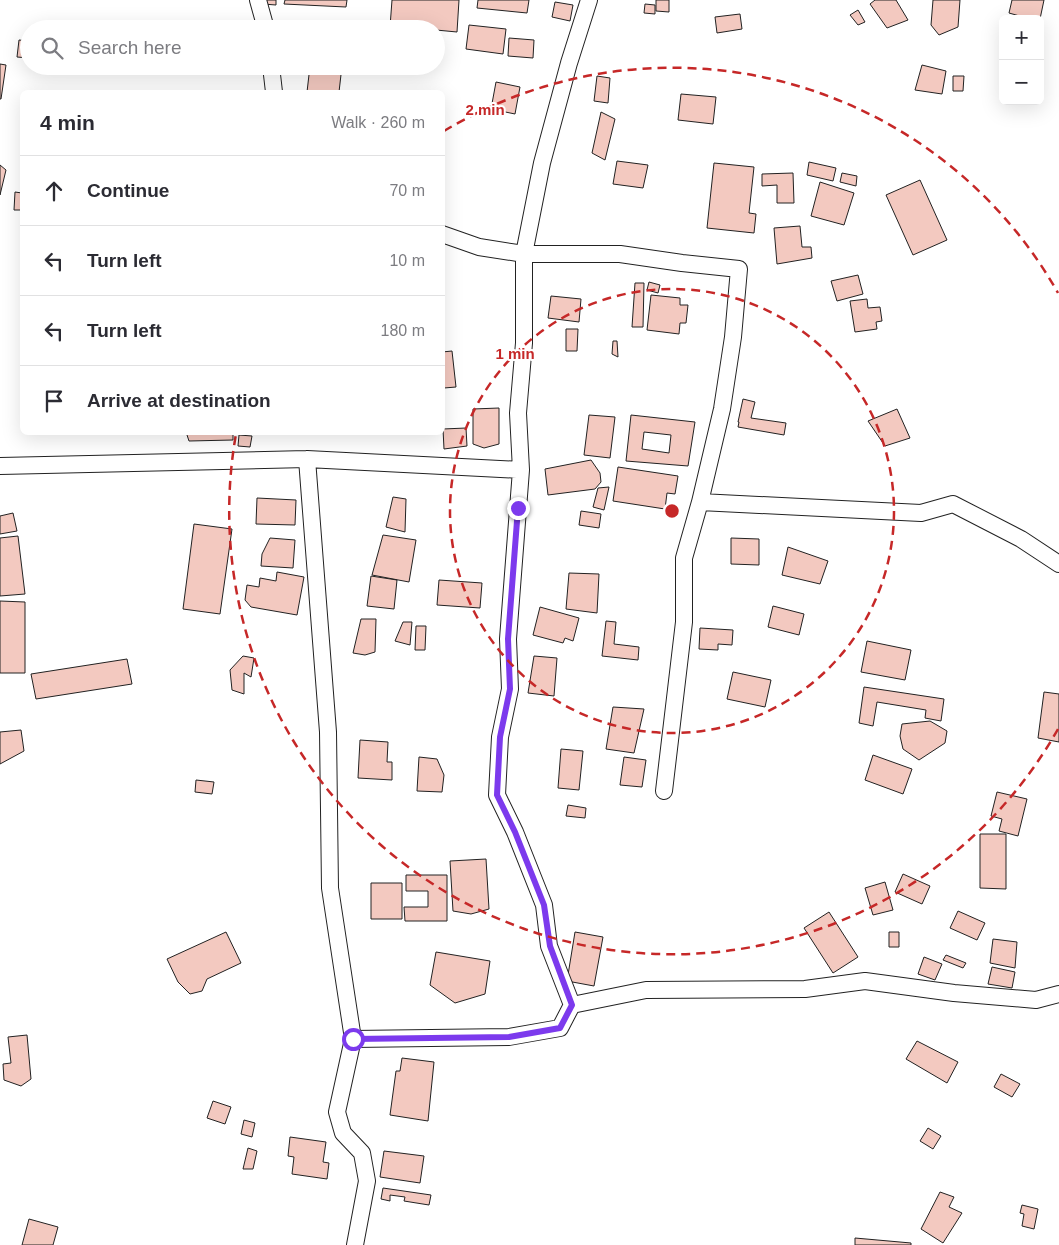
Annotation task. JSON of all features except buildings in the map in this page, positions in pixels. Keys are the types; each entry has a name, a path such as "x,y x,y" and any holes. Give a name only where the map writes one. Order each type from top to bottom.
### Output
{"street":[{"path":"258,0 264,20"},
{"path":"353,1039 509,1037 560,1028 572,1005 550,946 544,905 515,832 497,795 500,737 510,689 508,639 521,470 518,413 524,343 524,254 542,163 589,0"},
{"path":"272,75 274,90"},
{"path":"445,235 479,247 524,254 620,254 739,269 733,338 722,409 700,502 684,558 684,622 664,790"},
{"path":"0,466 307,458 521,470"},
{"path":"307,458 328,732 330,888 353,1039 337,1112 343,1133 362,1153 367,1181 355,1245"},
{"path":"700,502 922,513 953,504 1021,539 1059,564"},
{"path":"572,1005 646,990 805,989 865,981 954,993 1036,1000 1059,994"}],"route":[{"path":"353,1039 509,1037 560,1028 572,1005 550,946 544,905 515,832 497,795 500,737 510,689 508,639 518,508"}]}
